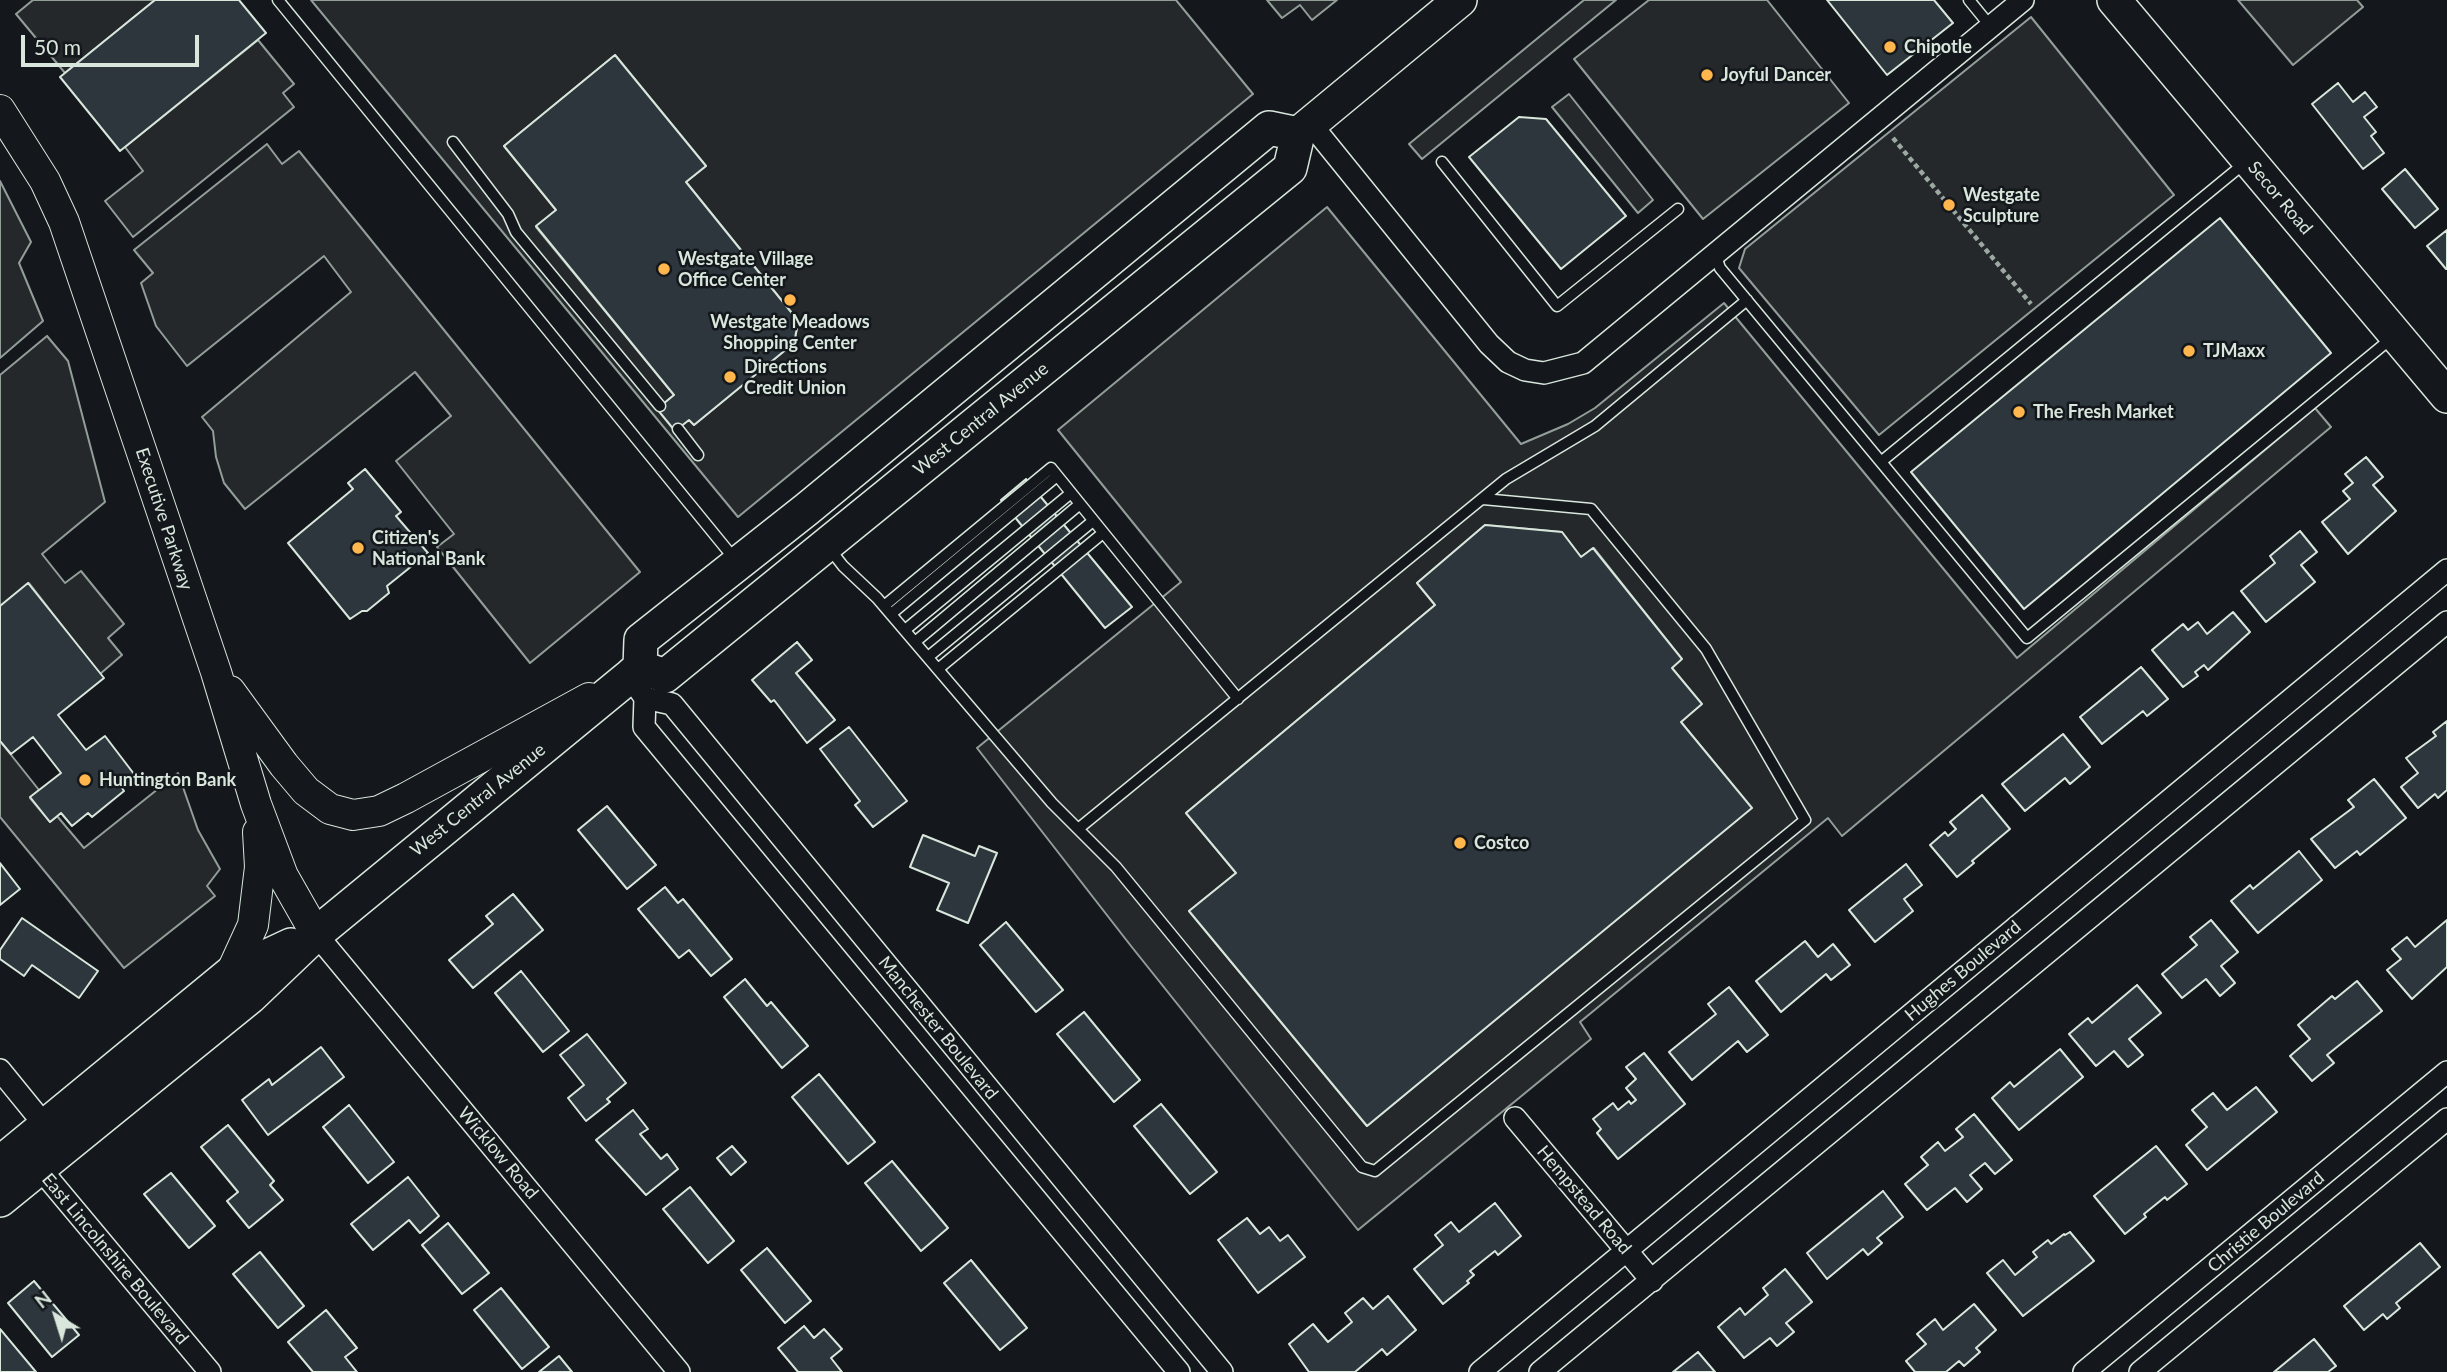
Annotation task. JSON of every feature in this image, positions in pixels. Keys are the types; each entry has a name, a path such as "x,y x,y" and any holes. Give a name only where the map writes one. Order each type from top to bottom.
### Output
{"main road":[{"path":"638,680 641,640 968,377 1269,128 1304,128 1460,0"},
{"name":"Secor Road","path":"2114,0 2395,335 2442,381"},
{"name":"West Central Avenue","path":"34,1150 250,997 316,934 638,680 665,677 1290,168 1304,128"},
{"path":"827,545 821,520 969,400 968,377"},
{"name":"West Central Avenue","path":"0,1200 34,1150 230,973 316,934"}],"street":[{"path":"1304,128 1489,344 1508,362 1525,370 1544,373 1583,363 2023,0"},
{"name":"Executive Parkway","path":"0,110 45,181 64,222 216,672 256,803 283,876 316,934"},
{"name":"Hughes Boulevard","path":"1480,1372 2447,570"},
{"path":"1540,1372 2447,622"},
{"path":"216,672 306,791 330,809 353,815 379,811 638,680"},
{"name":"Manchester Boulevard","path":"638,680 644,727 1180,1372"},
{"name":"Manchester Boulevard","path":"638,680 672,704 1222,1372"},
{"path":"230,973 253,925 260,867 256,803"},
{"name":"Wicklow Road","path":"316,934 680,1372"},
{"name":"East Lincolnshire Boulevard","path":"0,1070 34,1150 210,1372"},
{"name":"Christie Boulevard","path":"2084,1372 2447,1072"},
{"name":"Hempstead Road","path":"1515,1118 1652,1281"},
{"name":"Christie Boulevard","path":"2140,1372 2447,1119"}],"lane":[{"path":"278,0 738,563"},
{"path":"1969,0 1991,27"},
{"path":"453,142 508,214 516,232 660,407"},
{"path":"1882,461 2248,160"},
{"path":"1442,162 1557,306 1678,209"},
{"path":"1715,254 1720,268 2027,638 2395,335"},
{"path":"1078,830 1507,479 1595,426 1747,300"},
{"path":"678,429 698,455"},
{"path":"887,610 1051,468 1238,699"},
{"path":"905,630 1071,494"},
{"path":"827,545 843,566 905,630 1052,803 1115,867 1362,1167 1375,1171 1805,820 1706,649 1591,509 1483,499"},
{"path":"915,642 1080,504"},
{"path":"928,657 1093,521"},
{"path":"938,669 1103,533"}],"path":[{"path":"1893,138 2031,304"}],"shaded area":[{"path":"33,0 155,0 65,73 16,14"},
{"name":"Westgate Meadows Shopping Center","path":"311,0 1176,0 1253,94 738,517","holes":["615,55 706,166 686,182 791,312 797,328 794,343 694,425 689,420 657,409 674,395 536,227 556,210 504,146"]},
{"path":"1267,0 1337,0 1312,20 1300,5 1282,18"},
{"path":"1584,0 1616,0 1422,159 1409,144"},
{"path":"1649,0 1767,0 1849,103 1703,219 1574,59"},
{"path":"2238,0 2357,0 2363,7 2293,65"},
{"path":"2031,17 2174,195 1879,435 1739,268 1745,249"},
{"path":"258,40 294,84 283,93 294,107 133,237 105,201 143,171 125,147"},
{"path":"1569,94 1653,200 1638,213 1552,107"},
{"path":"267,144 282,164 299,151 640,572 530,663 437,547 454,534 396,461 451,416 415,372 245,509 224,483 216,457 213,431 202,417 351,292 324,256 187,366 156,326 141,283 153,273 134,250"},
{"path":"0,181 31,242 19,263 43,321 0,358"},
{"path":"1327,207 1521,444 1568,424 1595,408 1724,303 2017,658 2315,408 2331,427 1842,836 1828,818 1580,1022 1591,1039 1358,1230 977,748 1181,582 1058,430","holes":["1485,525 1562,532 1581,557 1594,548 1681,658 1672,668 1701,704 1681,722 1751,808 1367,1126 1189,911 1236,873 1186,813 1435,605 1417,583"]},
{"path":"47,336 68,361 105,502 42,554 65,583 81,571 124,624 108,638 122,655 100,674 29,583 0,606 0,375"},
{"path":"0,741 39,790 30,798 50,822 57,816 84,848 178,773 198,830 220,869 207,886 215,896 124,968 0,817"}],"building":[{"path":"155,0 239,0 266,33 120,151 60,77"},
{"path":"1827,0 1934,0 1953,23 1887,75"},
{"name":"Westgate Village Office Center","path":"615,55 706,166 686,182 791,312 797,328 794,343 694,425 689,420 675,431 657,409 674,395 536,226 556,210 504,146"},
{"path":"2338,83 2353,102 2365,92 2377,107 2364,117 2376,132 2371,136 2384,153 2363,169 2312,104"},
{"path":"1519,117 1546,119 1626,216 1561,269 1469,157"},
{"path":"2405,169 2438,209 2415,228 2382,189"},
{"path":"2220,218 2331,353 2024,609 1911,472"},
{"path":"2447,230 2447,269 2446,269 2427,246"},
{"path":"2366,457 2383,477 2373,485 2396,511 2348,554 2322,522 2350,499 2343,491 2353,483 2345,474"},
{"name":"Citizen's National Bank","path":"365,469 401,512 396,516 428,553 387,586 389,593 367,611 362,611 350,619 288,543 353,489 348,483"},
{"path":"1026,479 1132,607 1105,628 1001,500"},
{"name":"Costco","path":"1485,525 1562,532 1581,557 1593,548 1682,659 1672,668 1702,704 1681,722 1752,808 1367,1126 1189,911 1236,873 1186,813 1435,605 1417,583"},
{"path":"2300,531 2317,552 2301,565 2315,582 2266,622 2241,591 2275,563 2270,556"},
{"path":"28,583 104,678 58,715 86,750 105,736 134,774 120,785 124,791 92,817 88,813 72,826 61,813 50,822 30,797 61,773 33,737 11,754 0,741 0,606"},
{"path":"2233,612 2250,632 2208,670 2204,665 2195,672 2198,676 2183,687 2152,650 2183,624 2188,630 2198,622 2207,634"},
{"path":"797,642 812,660 796,673 835,720 807,743 774,700 771,702 752,680"},
{"path":"2141,667 2168,699 2147,716 2143,711 2102,744 2080,717"},
{"path":"2447,721 2447,790 2438,798 2435,794 2418,808 2401,787 2418,773 2406,758 2436,736 2433,732"},
{"path":"849,727 907,801 873,827 855,805 860,801 820,749"},
{"path":"2063,734 2090,767 2070,784 2065,778 2025,811 2002,784"},
{"path":"2374,779 2406,818 2360,855 2357,851 2335,868 2311,839 2354,807 2348,800"},
{"path":"1982,795 2010,829 1957,877 1930,845 1945,832 1948,836 1956,829 1950,822"},
{"path":"607,806 656,865 627,889 578,830"},
{"path":"923,835 975,856 979,846 997,853 968,923 937,910 949,883 910,867"},
{"path":"2299,851 2322,880 2258,933 2231,901 2250,885 2253,889"},
{"path":"0,863 20,889 0,905"},
{"path":"1906,864 1922,885 1904,899 1913,911 1875,942 1849,910"},
{"path":"665,887 678,903 683,899 732,959 711,976 689,950 679,958 638,909"},
{"path":"513,894 543,930 473,988 449,960 493,924 486,916"},
{"path":"22,918 98,971 79,998 32,965 24,976 0,959 0,950"},
{"path":"2211,920 2238,952 2221,966 2235,983 2220,996 2206,979 2182,998 2162,974 2197,945 2190,937"},
{"path":"2447,920 2447,967 2412,999 2387,970 2401,959 2392,949 2407,937 2415,947"},
{"path":"1006,922 1063,990 1036,1012 980,945"},
{"path":"1805,941 1818,957 1833,944 1850,965 1831,980 1826,974 1781,1012 1756,981"},
{"path":"521,971 569,1031 543,1052 495,993"},
{"path":"745,979 767,1006 771,1002 808,1046 782,1068 724,997"},
{"path":"2357,981 2382,1011 2327,1055 2334,1063 2312,1081 2290,1056 2310,1039 2298,1025 2332,996 2335,999"},
{"path":"2137,985 2161,1013 2129,1039 2143,1055 2128,1067 2114,1051 2096,1066 2069,1034 2088,1018 2092,1023"},
{"path":"1729,987 1768,1035 1747,1052 1738,1041 1692,1080 1669,1052 1716,1014 1708,1004"},
{"path":"1084,1012 1140,1080 1114,1102 1057,1034"},
{"path":"587,1034 626,1083 607,1099 610,1102 586,1121 568,1098 584,1085 560,1055"},
{"path":"321,1047 344,1077 268,1135 242,1100 269,1079 272,1085"},
{"path":"2060,1049 2083,1077 2019,1130 1992,1098 2010,1082 2014,1087"},
{"path":"1644,1053 1685,1104 1618,1159 1597,1133 1601,1129 1593,1119 1613,1103 1618,1110 1629,1101 1631,1104 1636,1100 1626,1088 1636,1079 1626,1067"},
{"path":"819,1074 875,1142 848,1164 792,1097"},
{"path":"2256,1087 2277,1112 2207,1170 2186,1145 2207,1127 2192,1110 2213,1093 2227,1110"},
{"path":"1161,1104 1217,1172 1190,1194 1134,1126"},
{"path":"349,1105 394,1162 368,1183 323,1127"},
{"path":"633,1110 648,1129 640,1134 661,1159 667,1154 678,1169 646,1195 596,1140"},
{"path":"1974,1114 2012,1160 1995,1174 1985,1163 1970,1175 1982,1189 1967,1202 1955,1188 1927,1210 1905,1184 1928,1165 1921,1157 1938,1142 1945,1151 1963,1137 1956,1129"},
{"path":"228,1125 274,1181 270,1185 283,1200 249,1228 227,1201 238,1192 201,1147"},
{"path":"732,1146 746,1162 731,1175 717,1158"},
{"path":"2156,1146 2187,1184 2167,1200 2165,1197 2125,1234 2094,1196"},
{"path":"892,1161 948,1228 921,1251 865,1183"},
{"path":"171,1173 215,1226 189,1248 144,1194"},
{"path":"408,1177 439,1216 420,1233 409,1220 373,1250 351,1224"},
{"path":"690,1187 734,1241 708,1263 663,1209"},
{"path":"1883,1191 1903,1217 1877,1238 1882,1243 1868,1255 1863,1249 1827,1279 1807,1253"},
{"path":"1495,1203 1521,1236 1498,1255 1495,1251 1470,1271 1474,1275 1467,1281 1469,1283 1443,1304 1414,1269 1443,1245 1435,1235 1451,1222 1459,1232"},
{"path":"1247,1218 1260,1234 1269,1227 1280,1241 1288,1235 1305,1257 1258,1293 1218,1240"},
{"path":"448,1223 489,1273 462,1294 422,1245"},
{"path":"2070,1232 2094,1261 2023,1316 1987,1273 2003,1260 2015,1275 2037,1257 2033,1252 2048,1240 2051,1244"},
{"path":"2420,1243 2440,1267 2396,1303 2400,1308 2387,1319 2383,1314 2364,1330 2344,1306"},
{"path":"767,1248 811,1301 785,1323 741,1270"},
{"path":"260,1252 304,1306 278,1328 233,1274"},
{"path":"971,1260 1027,1328 1000,1350 944,1283"},
{"path":"1785,1269 1812,1302 1786,1323 1794,1332 1777,1346 1770,1338 1744,1358 1718,1327 1740,1308 1745,1315 1768,1295 1763,1288"},
{"path":"34,1281 79,1335 52,1357 8,1303"},
{"path":"501,1288 549,1347 522,1369 474,1310"},
{"path":"1388,1296 1416,1330 1387,1355 1382,1349 1355,1372 1309,1372 1289,1344 1313,1324 1328,1342 1352,1322 1345,1313 1363,1298 1373,1309"},
{"path":"1974,1304 1996,1330 1976,1348 1980,1352 1964,1366 1959,1361 1946,1372 1915,1372 1906,1361 1926,1344 1917,1334 1935,1319 1943,1330"},
{"path":"326,1310 357,1348 345,1357 357,1372 313,1372 288,1342"},
{"path":"804,1326 814,1338 824,1329 842,1349 831,1358 842,1372 798,1372 778,1348"},
{"path":"0,1329 36,1372 0,1372"},
{"path":"2314,1339 2336,1366 2328,1372 2274,1372"},
{"path":"1698,1352 1715,1372 1673,1372"},
{"path":"559,1356 572,1372 539,1372"}],"place":[{"name":"Chipotle","path":"1890,47"},
{"name":"Joyful Dancer","path":"1707,75"},
{"name":"Westgate Sculpture","path":"1949,205"},
{"name":"Westgate Village Office Center","path":"664,269"},
{"name":"Westgate Meadows Shopping Center","path":"790,300"},
{"name":"TJMaxx","path":"2189,351"},
{"name":"Directions Credit Union","path":"730,377"},
{"name":"The Fresh Market","path":"2019,412"},
{"name":"Citizen's National Bank","path":"358,548"},
{"name":"Huntington Bank","path":"85,780"},
{"name":"Costco","path":"1460,843"}]}
